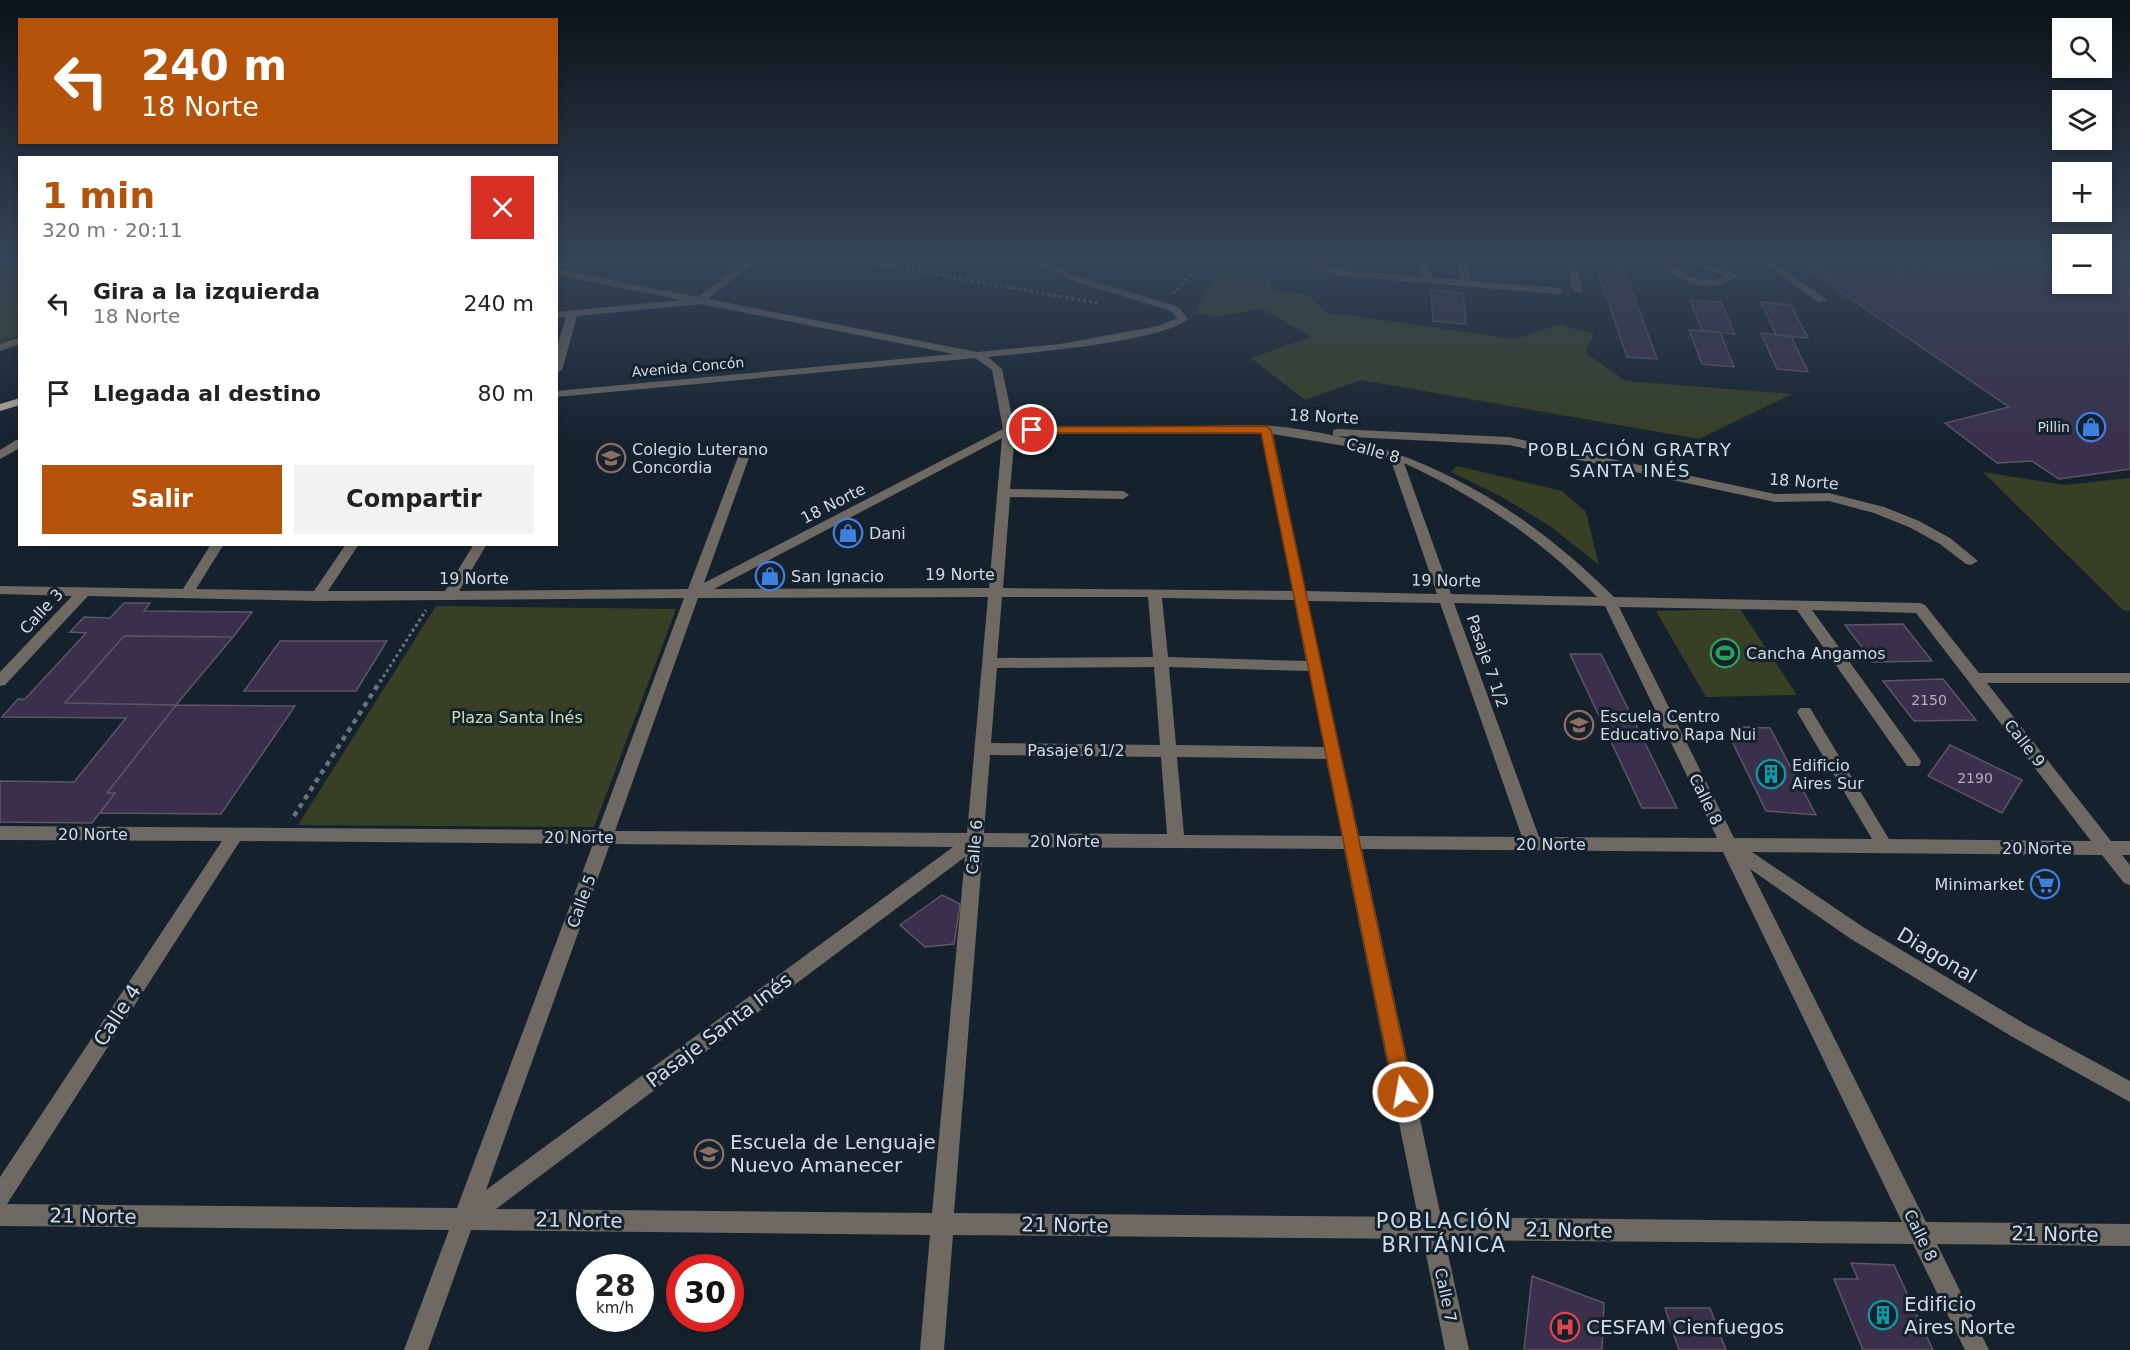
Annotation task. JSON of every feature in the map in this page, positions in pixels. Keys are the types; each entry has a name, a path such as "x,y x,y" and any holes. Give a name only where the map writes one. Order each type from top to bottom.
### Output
{"main road":[{"path":"0,408 18,402"}],"street":[{"path":"558,363 570,321"},
{"path":"802,321 978,355"},
{"name":"Avenida Concón","path":"558,394 1060,347 1152,331 1180,321"},
{"path":"0,348 18,341"},
{"name":"Calle 6","path":"932,1350 1009,430 997,369 978,355"},
{"name":"18 Norte","path":"693,594 1009,430 1266,430 1509,441 1774,498 1829,496 1879,510 1914,524 1945,541 1971,561"},
{"name":"Calle 8","path":"1266,430 1335,440 1395,456 1452,482 1497,508 1568,561 1609,601 1977,1350"},
{"name":"Calle 7","path":"1266,430 1457,1350"},
{"path":"0,443 18,442"},
{"path":"0,455 18,443"},
{"name":"Calle 5","path":"416,1350 746,452"},
{"name":"Pasaje 7 1/2","path":"1395,456 1448,599 1533,844"},
{"path":"1004,493 1123,495"},
{"path":"187,592 217,546"},
{"path":"318,596 352,546"},
{"path":"449,596 480,546"},
{"name":"19 Norte","path":"0,590 318,596 1155,593 1920,608"},
{"name":"Calle 3","path":"0,681 84,592"},
{"path":"1155,593 1176,841"},
{"path":"1801,605 1913,762"},
{"name":"Calle 9","path":"1920,608 2130,878"},
{"path":"989,663 1161,662 1315,666"},
{"path":"1974,678 2130,678"},
{"path":"1805,712 1885,847"},
{"name":"Pasaje 6 1/2","path":"982,749 1333,753"},
{"name":"20 Norte","path":"0,833 2130,848"},
{"name":"Calle 4","path":"0,1196 235,835"},
{"name":"Pasaje Santa Inés","path":"464,1219 975,840"},
{"name":"Diagonal","path":"1729,845 1857,933 2018,1030 2130,1092"},
{"name":"21 Norte","path":"0,1215 2130,1235"}],"path":[{"path":"281,835 429,606 449,596"}],"green space":[{"path":"0,321 18,321 18,335 0,343"},
{"path":"1284,321 1389,321 1516,339 1559,324 1594,334 1585,353 1626,381 1792,394 1699,439 1361,380 1305,400 1251,358 1311,337"},
{"path":"1457,466 1562,491 1586,512 1599,565 1550,526 1502,497 1451,472"},
{"path":"1983,472 2064,485 2130,478 2130,611 2123,610"},
{"name":"Plaza Santa Inés","path":"436,606 676,609 594,827 298,825"},
{"name":"Cancha Angamos","path":"1740,609 1797,695 1706,697 1656,611"}],"building":[{"path":"1433,321 1466,321 1466,324"},
{"path":"1615,321 1643,321 1657,359 1627,357"},
{"path":"1698,321 1729,321 1735,334 1702,331"},
{"path":"1770,321 1799,321 1808,338 1776,335"},
{"path":"1883,321 2130,321 2130,469 2059,479 2032,461 1997,463 1945,423 2009,407"},
{"path":"1689,330 1720,332 1734,367 1702,364"},
{"path":"1761,333 1791,336 1808,372 1777,369"},
{"path":"124,603 150,603 144,611 252,612 233,637 124,636 65,703 176,705 107,793 115,793 92,823 0,822 0,781 74,782 126,718 2,717 18,699 25,699 86,633 70,632 84,617 110,618"},
{"path":"1903,624 1932,661 1873,662 1845,625"},
{"path":"124,636 233,637 176,705 65,703"},
{"path":"280,641 387,641 356,691 244,691"},
{"path":"1570,654 1601,654 1677,808 1642,808"},
{"path":"1943,679 1976,720 1914,721 1883,681"},
{"path":"176,705 295,706 221,814 100,813 115,793 107,793"},
{"name":"Edificio Aires Sur","path":"1743,727 1770,728 1816,815 1766,811 1730,737 1748,738"},
{"path":"1950,745 2022,780 2002,813 1928,776"},
{"path":"942,895 960,904 954,944 925,947 900,925"},
{"name":"Edificio Aires Norte","path":"1851,1263 1894,1265 1933,1350 1863,1350 1834,1279 1858,1279"},
{"name":"CESFAM Cienfuegos","path":"1532,1276 1604,1303 1602,1350 1524,1350"},
{"path":"1665,1308 1710,1308 1726,1350 1679,1350"}],"place":[{"name":"Pillin","path":"2091,427"},
{"name":"Colegio Luterano Concordia","path":"611,458"},
{"name":"Dani","path":"848,533"},
{"name":"San Ignacio","path":"770,576"},
{"name":"Cancha Angamos","path":"1725,653"},
{"name":"Escuela Centro Educativo Rapa Nui","path":"1579,725"},
{"name":"Edificio Aires Sur","path":"1771,774"},
{"name":"Minimarket","path":"2045,884"},
{"name":"Escuela de Lenguaje Nuevo Amanecer","path":"709,1154"},
{"name":"Edificio Aires Norte","path":"1883,1315"},
{"name":"CESFAM Cienfuegos","path":"1565,1327"}],"district":[{"name":"POBLACIÓN GRATRY SANTA INÉS","path":"1630,460"},
{"name":"POBLACIÓN BRITÁNICA","path":"1444,1233"}],"route":[{"path":"1032,430 1266,430 1403,1092"}]}
